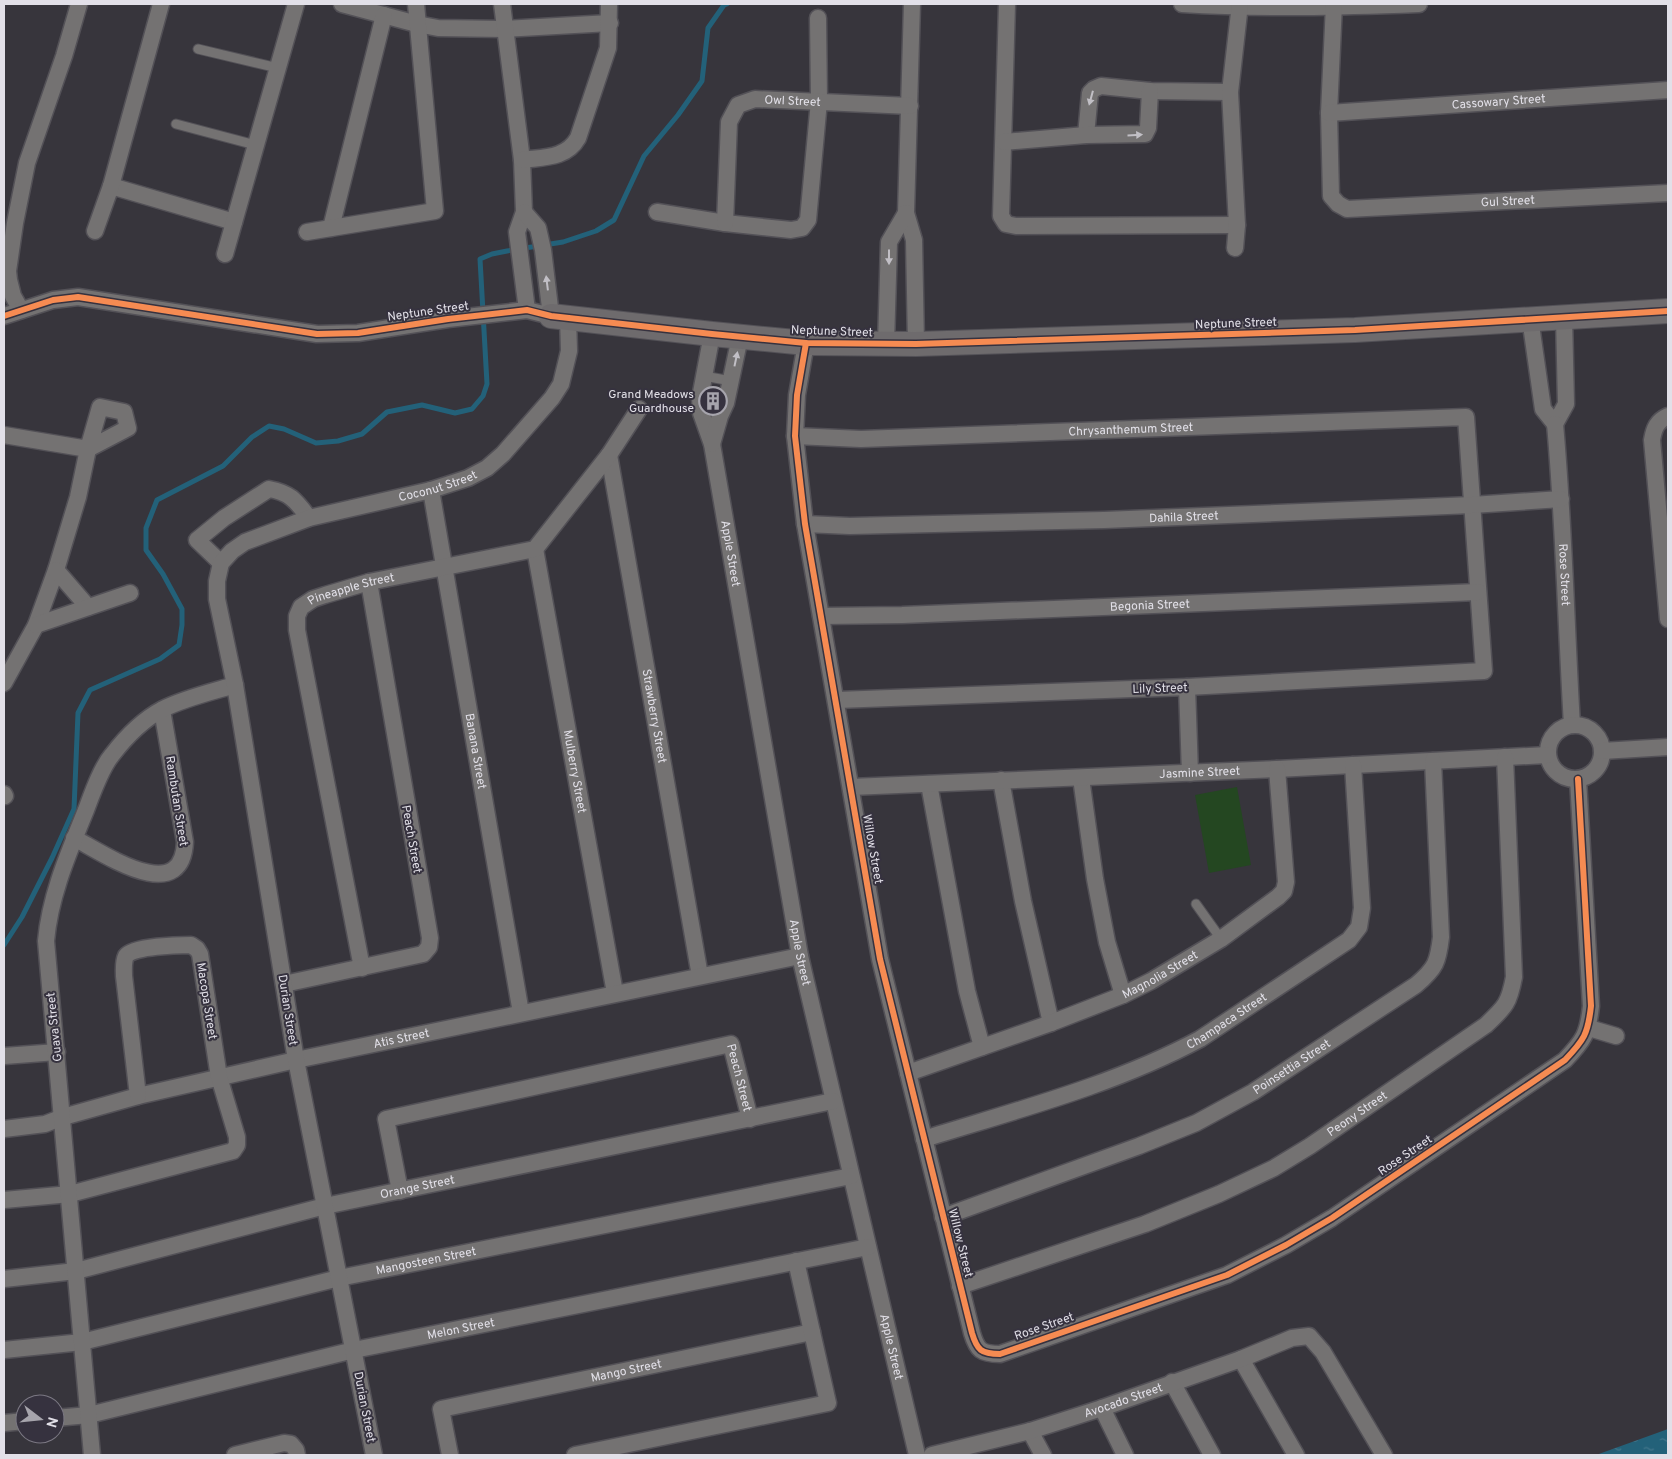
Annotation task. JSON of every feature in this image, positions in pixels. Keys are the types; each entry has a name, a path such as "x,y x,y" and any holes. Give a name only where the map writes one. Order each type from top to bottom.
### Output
{"street":[{"path":"21,310 6,279 7,247 26,163 64,56 79,4"},
{"path":"95,231 111,186 161,4"},
{"path":"224,254 296,4"},
{"path":"342,4 438,28 504,29 610,23"},
{"path":"307,232 434,211 416,4"},
{"path":"502,4 522,160 524,212 517,232 527,310"},
{"path":"522,160 561,154 574,146 582,128 608,48 609,4"},
{"path":"912,4 906,213 914,240 916,344"},
{"path":"1006,4 1001,216 1006,224 1016,226 1237,225"},
{"path":"1182,4 1239,6 1419,4"},
{"path":"1235,248 1237,225 1230,92 1239,6"},
{"path":"1330,113 1334,6"},
{"path":"331,228 384,16"},
{"path":"657,212 725,223 791,230 802,228 808,220 819,102 818,18"},
{"path":"1086,135 1090,93 1094,88 1101,86 1150,91 1230,92"},
{"name":"Cassowary Street","path":"1330,113 1668,90"},
{"path":"1004,142 1086,135 1145,134 1148,128 1150,91"},
{"name":"Owl Street","path":"725,223 729,122 738,105 755,99 910,106"},
{"name":"Gul Street","path":"1330,113 1331,196 1338,204 1347,209 1668,193"},
{"path":"111,186 234,222"},
{"name":"Coconut Street","path":"221,563 232,551 245,542 308,518 431,490 468,478 486,468 502,454 552,398 561,384 566,370 569,351 538,228 524,212"},
{"path":"886,344 889,242 906,213"},
{"name":"Neptune Street","path":"4,316 53,300 78,297 317,334 358,333 448,319 527,310 560,317 806,343 916,344 1355,330 1668,311"},
{"path":"1555,424 1566,404 1564,317"},
{"name":"Rose Street","path":"1530,318 1542,409 1555,424 1561,499 1564,608 1572,725"},
{"name":"Apple Street","path":"712,334 700,398 701,414 712,444 800,956 917,1455"},
{"name":"Apple Street","path":"712,444 726,403 740,337"},
{"name":"Willow Street","path":"806,343 797,395 795,436 805,524 837,700 880,959 972,1333 981,1351"},
{"path":"1537,362 1565,360"},
{"path":"535,549 609,455 639,409"},
{"name":"Chrysanthemum Street","path":"795,436 861,439 1466,417 1472,505"},
{"path":"1663,418 1654,430 1652,440 1668,619"},
{"path":"4,435 88,449 78,497 56,570 36,625 4,683"},
{"name":"Strawberry Street","path":"609,455 700,976"},
{"path":"221,563 196,540 224,518 269,489 282,491 295,501 308,518"},
{"name":"Banana Street","path":"431,490 521,1013"},
{"name":"Dahila Street","path":"805,524 850,526 1104,520 1472,505 1561,499"},
{"path":"1472,505 1478,592"},
{"name":"Pineapple Street","path":"362,968 297,630 297,616 302,607 313,599 368,582 535,549"},
{"name":"Mulberry Street","path":"535,549 614,993"},
{"name":"Durian Street","path":"221,563 217,581 217,599 235,685 296,1060 374,1455"},
{"path":"56,570 88,608"},
{"name":"Peach Street","path":"284,984 423,954 429,947 430,938 368,582"},
{"name":"Begonia Street","path":"821,616 902,615 1478,592"},
{"name":"Lily Street","path":"837,700 1186,687 1484,671 1478,592"},
{"path":"36,625 130,593"},
{"name":"Guava Street","path":"92,1455 46,941 52,900 74,838 94,790 111,756 137,729 162,710 194,696 235,685"},
{"path":"1186,687 1190,773"},
{"name":"Rambutan Street","path":"74,838 126,866 146,873 162,873 176,870 182,863 185,853 185,842 162,710"},
{"path":"1572,725 1589,729 1596,735 1602,751 1598,767 1592,773 1578,779 1561,776 1554,770 1547,755 1551,738 1564,727 1572,725"},
{"path":"1602,751 1668,747"},
{"name":"Jasmine Street","path":"851,787 1277,770 1547,755"},
{"name":"Peony Street","path":"960,1286 1144,1224 1219,1194 1274,1168 1486,1026 1501,1012 1510,998 1514,977 1505,757"},
{"name":"Poinsettia Street","path":"943,1217 1139,1146 1196,1123 1253,1092 1416,985 1430,973 1439,957 1441,937 1433,761"},
{"name":"Champaca Street","path":"924,1140 1084,1090 1176,1051 1200,1039 1350,940 1359,927 1362,908 1353,765"},
{"name":"Magnolia Street","path":"908,1073 1051,1023 1123,995 1151,981 1221,939 1278,897 1284,891 1286,882 1277,770"},
{"path":"1081,778 1098,897 1107,942 1123,995"},
{"name":"Rose Street","path":"981,1351 989,1354 1000,1354 1227,1274 1286,1245 1332,1218 1565,1060 1579,1046 1589,1028 1592,1006 1578,779"},
{"path":"1001,780 1023,901 1051,1023"},
{"path":"929,784 963,973 982,1047"},
{"name":"Macopa Street","path":"70,1194 226,1153 232,1151 237,1145 235,1129 220,1077 201,961 197,949 191,945 133,951 127,956 124,964 138,1096"},
{"name":"Atis Street","path":"4,1129 44,1124 63,1116 138,1096 296,1060 800,956"},
{"path":"1589,1028 1616,1036"},
{"name":"Peach Street","path":"400,1191 386,1120 731,1044 750,1119"},
{"path":"4,1056 57,1052"},
{"name":"Orange Street","path":"4,1279 76,1271 326,1206 833,1101"},
{"name":"Mangosteen Street","path":"4,1350 82,1342 339,1278 851,1176"},
{"path":"4,1200 70,1194"},
{"name":"Melon Street","path":"65,1417 89,1415 354,1350 868,1247"},
{"path":"575,1455 828,1403 796,1261"},
{"name":"Mango Street","path":"450,1455 441,1409 812,1332"},
{"name":"Avocado Street","path":"932,1455 1030,1431 1241,1359 1292,1338 1309,1336 1323,1352 1384,1455"},
{"path":"1241,1359 1296,1455"},
{"path":"1172,1382 1212,1455"},
{"path":"1102,1408 1125,1455"},
{"path":"1030,1431 1042,1455"},
{"path":"235,1455 284,1443 291,1444 296,1450 297,1455"}],"lane":[{"path":"198,49 278,68"},
{"path":"176,124 256,145"},
{"path":"704,376 731,380"},
{"path":"1196,904 1221,939"}],"green space":[{"path":"1237,787 1251,865 1209,873 1195,795"}],"water":[{"path":"1668,1429 1668,1455 1596,1455"}],"waterway":[{"path":"4,945 22,917 74,809 78,713 90,690 160,659 179,645 182,609 163,574 146,550 146,528 157,500 223,466 252,437 269,426 284,429 316,443 338,441 362,434 387,412 422,405 455,413 472,409 483,396 487,384 480,259 492,254 563,242 596,231 614,220 644,156 678,115 702,81 708,28 724,5 727,4"}],"cycle path":[{"path":"4,316 53,300 78,297 317,334 358,333 448,319 527,310 551,316 806,343 916,344 1355,330 1668,311"},
{"path":"806,343 797,395 795,436 805,524 880,959 972,1333 978,1347 984,1352 1000,1354 1227,1275 1286,1245 1332,1218 1565,1060 1584,1036 1591,1006 1578,779"}],"place":[{"name":"Grand Meadows Guardhouse","path":"713,401"}]}
